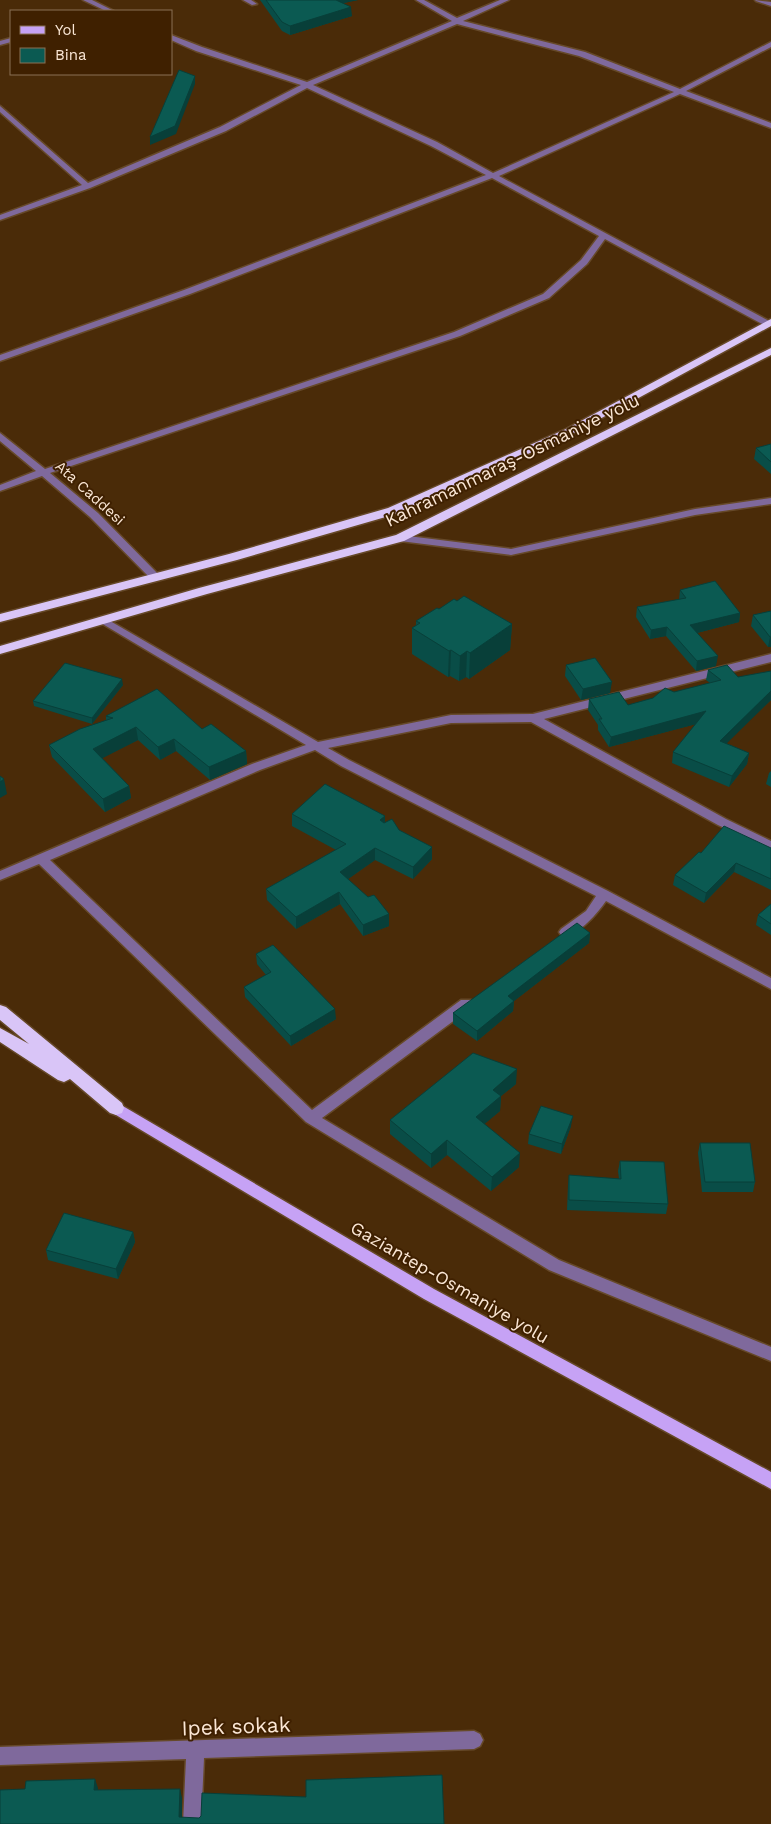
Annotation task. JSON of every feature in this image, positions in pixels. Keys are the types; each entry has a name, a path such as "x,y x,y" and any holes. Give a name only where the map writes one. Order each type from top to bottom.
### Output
{"highway":[{"name":"Kahramanmaraş-Osmaniye yolu","path":"0,618 156,578 392,511 570,431 770,323"},
{"name":"Kahramanmaraş-Osmaniye yolu","path":"0,650 203,591 400,538 771,351"},
{"path":"0,1011 116,1108"},
{"path":"0,1034 116,1108"}],"main road":[{"name":"Gaziantep-Osmaniye yolu","path":"116,1108 429,1294 771,1481"}],"street":[{"path":"86,0 108,10"},
{"path":"246,0 254,4"},
{"path":"419,0 459,22 582,54 771,126"},
{"path":"0,218 87,186 223,129 307,85 459,22 506,0"},
{"path":"758,0 771,4"},
{"path":"172,37 199,49 307,85 434,144 770,323"},
{"path":"0,358 187,292 494,176 681,91 771,44"},
{"path":"0,108 87,186"},
{"path":"0,488 457,334 546,296 584,262 604,234"},
{"name":"Ata Caddesi","path":"0,436 94,515 156,578"},
{"path":"400,538 511,552 695,512 771,501"},
{"path":"105,621 345,763 604,894 771,984"},
{"path":"0,876 256,767 316,746 451,719 533,718 771,658"},
{"path":"533,718 722,822 771,846"},
{"path":"41,860 174,985 311,1118 554,1265 771,1354"},
{"path":"558,937 590,914 604,894"},
{"path":"311,1118 478,996"},
{"name":"Ipek sokak","path":"0,1756 474,1740"},
{"path":"192,1824 196,1750"}],"building":[{"path":"266,0 336,0 351,7 290,26 282,22"},
{"path":"179,70 195,76 175,126 150,137"},
{"path":"771,444 771,462 756,448"},
{"path":"715,581 740,613 690,625 718,656 697,661 667,627 651,630 637,607 686,598 680,590"},
{"path":"464,596 512,624 470,653 467,651 460,656 412,628 420,623 416,621 437,608 439,609 454,599 457,601"},
{"path":"771,611 771,637 770,637 753,615"},
{"path":"595,658 612,682 583,689 566,665"},
{"path":"65,663 122,679 92,718 33,701"},
{"path":"727,665 738,677 771,671 771,691 720,741 749,753 732,776 673,752 706,711 611,737 589,699 619,692 628,705 653,698 665,688 674,692 721,680 708,670"},
{"path":"157,689 202,729 211,724 246,751 209,767 174,739 158,747 136,727 93,749 129,786 103,799 49,745 80,729 113,718 106,716"},
{"path":"325,784 385,816 380,820 384,823 392,819 399,830 432,847 413,867 375,848 340,872 368,897 374,895 389,914 363,925 339,892 296,917 266,889 346,844 292,814"},
{"path":"724,826 771,848 771,879 736,863 706,893 675,875 699,852 701,853"},
{"path":"771,904 771,924 758,915"},
{"path":"577,923 590,933 508,996 514,1001 477,1031 453,1013"},
{"path":"273,945 335,1009 290,1036 244,987 271,972 256,954"},
{"path":"473,1053 517,1069 493,1090 501,1096 476,1117 520,1153 492,1177 447,1140 431,1154 390,1120"},
{"path":"541,1106 573,1116 562,1144 529,1134"},
{"path":"700,1143 750,1143 755,1182 705,1182"},
{"path":"620,1161 664,1162 668,1204 569,1200 569,1175 621,1179"},
{"path":"64,1213 133,1232 116,1269 46,1250"},
{"path":"442,1775 444,1824 0,1824 0,1790 25,1789 26,1781 95,1779 94,1790 180,1789 179,1817 199,1818 201,1816 202,1793 306,1797 306,1780"}]}
